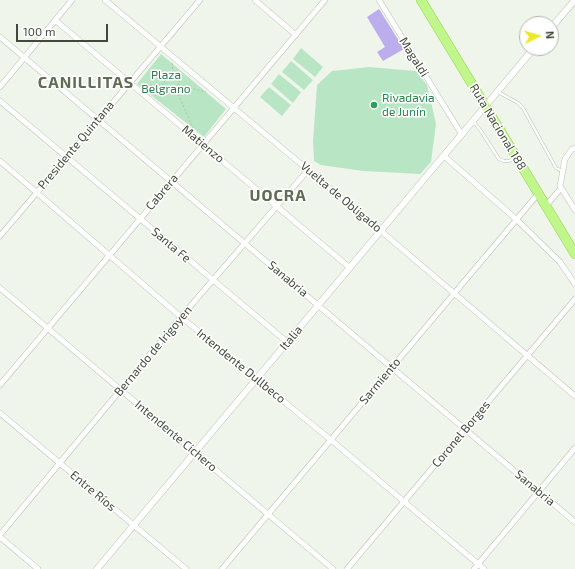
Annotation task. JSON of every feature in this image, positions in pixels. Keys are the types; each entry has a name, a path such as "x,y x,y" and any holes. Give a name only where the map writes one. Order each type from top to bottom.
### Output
{"highway":[{"name":"Ruta Nacional 188","path":"421,0 575,254"}],"street":[{"path":"0,86 72,0"},
{"name":"Vuelta de Obligado","path":"105,0 454,292 575,396"},
{"name":"Presidente Quintana","path":"0,236 98,120 132,84 160,46 200,0"},
{"path":"255,0 296,34"},
{"name":"Cabrera","path":"0,385 325,0"},
{"name":"Magaldi","path":"379,0 462,135"},
{"path":"559,19 575,0"},
{"name":"Matienzo","path":"55,20 350,268"},
{"name":"Sanabria","path":"0,37 575,522"},
{"name":"Italia","path":"96,569 527,56"},
{"name":"Santa Fe","path":"0,100 287,342"},
{"path":"575,148 572,149 565,159 560,186 575,210"},
{"path":"444,156 516,219 560,262 575,284"},
{"name":"Intendente Dullbeco","path":"0,161 181,317 331,440 484,569"},
{"name":"Bernardo de Irigoyen","path":"0,536 181,317 308,170"},
{"path":"546,206 561,188"},
{"name":"Sarmiento","path":"222,569 538,194"},
{"name":"Intendente Cichero","path":"0,288 333,569"},
{"name":"Coronel Borges","path":"347,569 575,299"},
{"name":"Entre Ríos","path":"0,413 186,569"},
{"path":"474,569 575,448"},
{"path":"0,536 38,569"}],"lane":[{"path":"497,92 518,103 523,108 556,168 562,171"},
{"path":"473,121 499,158 504,161 509,161 516,157"}],"path":[{"path":"171,72 178,75 180,80 178,85"},
{"path":"132,84 165,84 169,87 178,85 206,92"},
{"path":"174,87 193,128"}],"green space":[{"path":"301,48 323,67 315,77 293,59"},
{"name":"Plaza Belgrano","path":"161,54 226,109 204,137 137,84"},
{"path":"291,61 313,80 304,90 282,72"},
{"name":"Rivadavia de Junín","path":"369,67 416,71 427,85 436,124 431,162 420,174 363,171 321,165 314,161 313,141 317,85 332,71"},
{"path":"279,74 301,92 293,103 271,84"},
{"path":"269,87 291,105 282,116 260,97"}],"shaded area":[{"path":"379,9 404,49 383,61 377,52 385,47 367,17"}],"place":[{"name":"Rivadavia de Junín","path":"374,105"}],"district":[{"name":"CANILLITAS","path":"86,83"},
{"name":"UOCRA","path":"278,196"}]}
